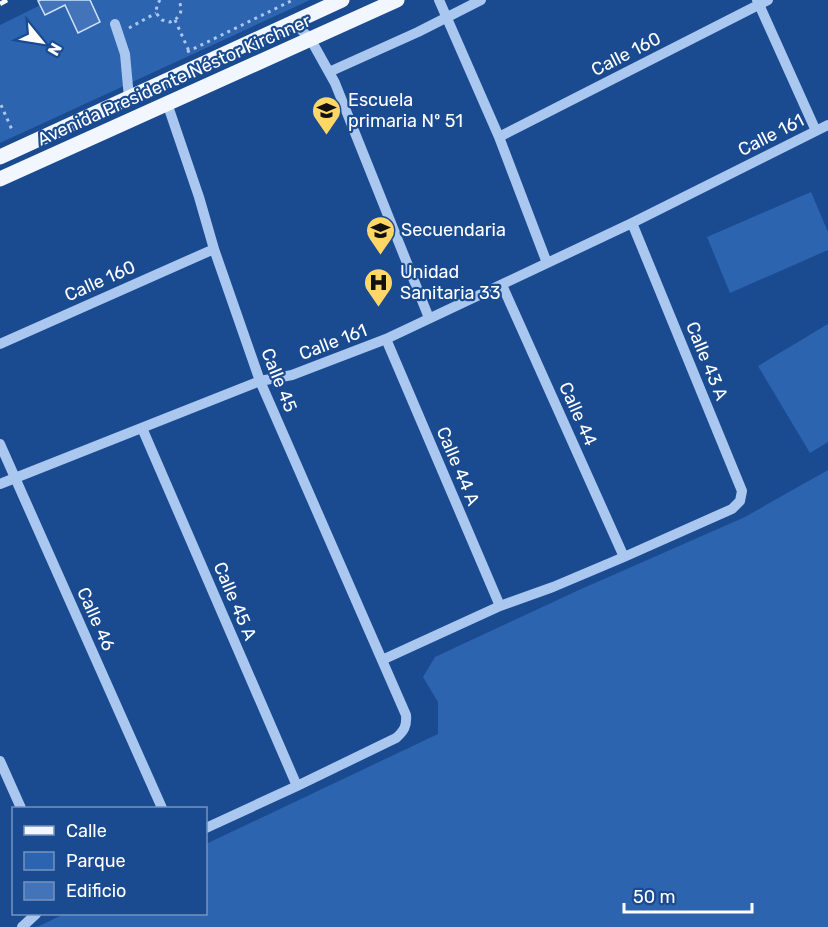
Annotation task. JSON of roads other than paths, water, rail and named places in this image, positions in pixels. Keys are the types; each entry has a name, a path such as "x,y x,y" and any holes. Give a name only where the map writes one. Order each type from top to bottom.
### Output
{"main road":[{"name":"Avenida Presidente Néstor Kirchner","path":"0,157 342,0"},
{"name":"Avenida Presidente Néstor Kirchner","path":"0,179 397,0"}],"street":[{"path":"439,0 499,137 547,263"},
{"path":"329,72 481,0"},
{"path":"762,1 816,131"},
{"name":"Calle 160","path":"499,137 762,1"},
{"path":"294,22 311,40 335,83 429,318"},
{"path":"117,29 124,54 129,98"},
{"name":"Calle 45","path":"167,104 260,381 382,660 406,716 407,724 396,738 207,828"},
{"name":"Calle 161","path":"0,484 260,381 292,375 386,339 632,223 828,125"},
{"name":"Calle 43 A","path":"624,557 732,509 740,501 742,491 632,223"},
{"name":"Calle 160","path":"0,344 214,249"},
{"name":"Calle 44","path":"502,285 624,557"},
{"name":"Calle 44 A","path":"386,339 500,606"},
{"name":"Calle 45 A","path":"142,428 297,786"},
{"name":"Calle 46","path":"0,444 162,807"},
{"path":"382,660 500,606 624,557"},
{"path":"0,760 21,807"},
{"path":"22,927 35,915"}],"railway":[{"path":"0,4 7,0"}],"place":[{"name":"Escuela primaria Nº 51","path":"327,136"},
{"name":"Secuendaria","path":"380,256"},
{"name":"Unidad Sanitaria 33","path":"379,308"}]}
